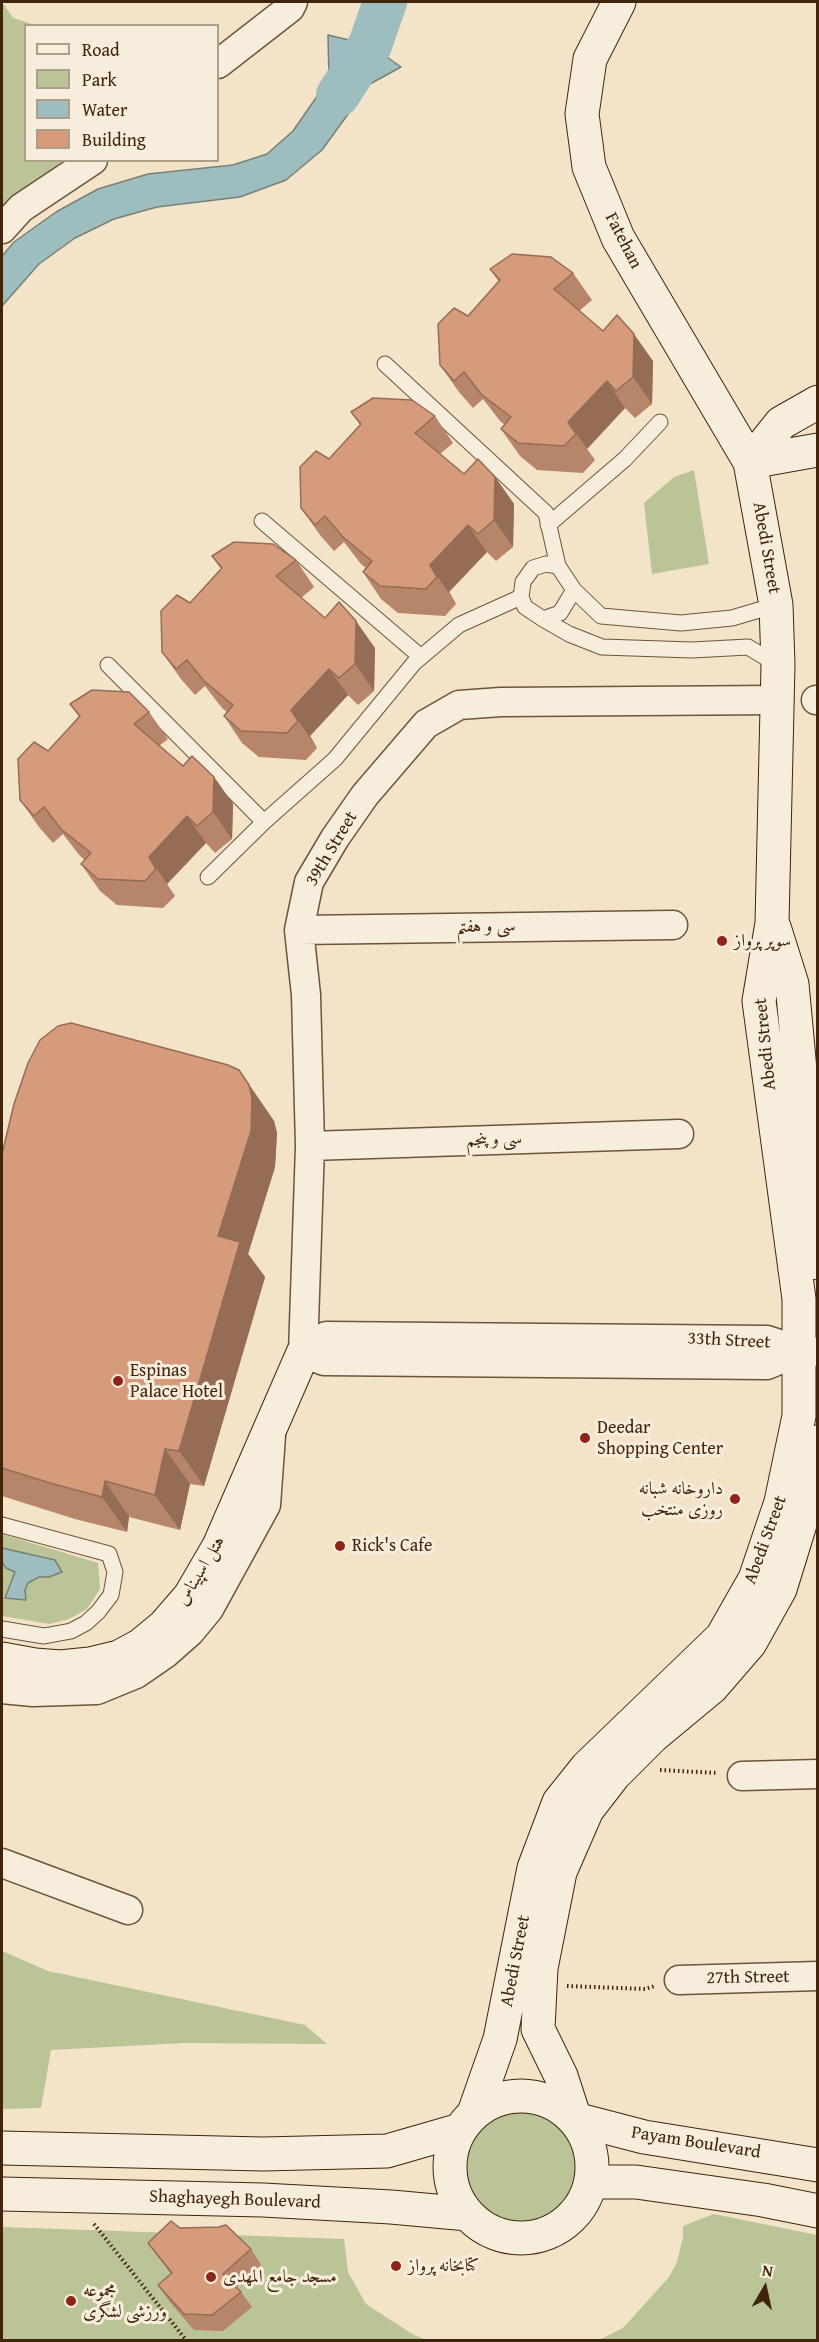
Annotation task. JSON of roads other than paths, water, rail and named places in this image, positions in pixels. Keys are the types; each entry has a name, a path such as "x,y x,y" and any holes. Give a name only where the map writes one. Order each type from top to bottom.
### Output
{"street":[{"path":"219,63 290,8 293,2"},
{"name":"Fatehan","path":"619,2 590,59 582,114 589,167 618,238 750,462"},
{"path":"2,229 21,208 90,162"},
{"path":"750,462 781,423 818,402"},
{"path":"750,462 818,450"},
{"name":"Abedi Street","path":"466,2122 500,2039 534,1868 559,1802 587,1767 722,1637 755,1579 781,1502 799,1416 809,1351 799,1299 759,1001 772,923 778,665 776,605 750,462"},
{"name":"39th Street","path":"303,1353 310,1146 306,995 299,930 309,882 335,838 365,795 426,724 459,705 501,702 776,700"},
{"name":"Abedi Street","path":"772,923 792,984 818,1263"},
{"name":"سی و هفتم","path":"299,930 673,925"},
{"name":"سی و پنجم","path":"310,1146 679,1134"},
{"name":"33th Street","path":"303,1353 324,1361 767,1365 809,1351"},
{"name":"هتل اسپیناس","path":"2,1659 37,1650 60,1667 90,1664 119,1657 141,1645 164,1626 190,1596 219,1546 303,1353"},
{"path":"2,1689 33,1692 97,1690 136,1674 165,1654 189,1632 209,1609 266,1505 272,1428"},
{"name":"Abedi Street","path":"575,2119 561,2076 538,2029 541,1968 560,1872 587,1810 614,1775 653,1736 712,1687 750,1643 780,1589 805,1508 818,1442"},
{"path":"742,1776 818,1774"},
{"path":"2,1863 128,1910"},
{"name":"27th Street","path":"680,1980 818,1976"},
{"path":"2,2148 263,2154 387,2151 466,2122 492,2101 514,2095 536,2096 558,2105 575,2119 587,2138 593,2159 592,2182 584,2203 569,2220 551,2232 529,2238 506,2236 485,2229 468,2214 456,2195 450,2174 451,2152 466,2122"},
{"name":"Payam Boulevard","path":"575,2119 644,2137 818,2164"},
{"path":"592,2182 636,2182 763,2200 818,2211"},
{"name":"Shaghayegh Boulevard","path":"2,2194 263,2200 468,2214"}],"lane":[{"path":"385,364 546,513 558,566 574,590 601,616 681,623 732,618 776,605"},
{"path":"548,525 625,459 660,422"},
{"path":"262,521 421,657"},
{"path":"558,566 546,564 533,568 523,582 521,597 525,608 569,634 602,647 692,650 748,647 778,665"},
{"path":"543,619 560,613 574,590"},
{"path":"208,877 264,822 335,759 414,663 459,625 521,597"},
{"path":"108,665 264,822"},
{"path":"2,1525 109,1554 116,1572 111,1596 98,1612 86,1623 37,1650 2,1629"}],"water":[{"path":"328,35 370,45 401,67 359,90 351,110 322,150 286,180 240,197 157,207 114,219 75,238 39,264 2,306 2,256 14,242 56,212 98,189 148,174 233,165 267,154 293,131 329,79"},
{"path":"2,1548 55,1560 62,1572 49,1577 39,1577 28,1583 25,1590 26,1600 5,1598 15,1572 6,1568 2,1562"}],"waterway":[{"path":"338,95 370,45 385,2"}],"place":[{"name":"سوپر پرواز","path":"722,941"},
{"name":"Espinas Palace Hotel","path":"118,1381"},
{"name":"Deedar Shopping Center","path":"585,1438"},
{"name":"داروخانه شبانه روزی منتخب","path":"735,1499"},
{"name":"Rick's Cafe","path":"340,1546"},
{"name":"کتابخانه پرواز","path":"396,2266"},
{"name":"مسجد جامع المهدی","path":"211,2277"},
{"name":"مجموعه ورزشی لشگری","path":"71,2301"}]}
